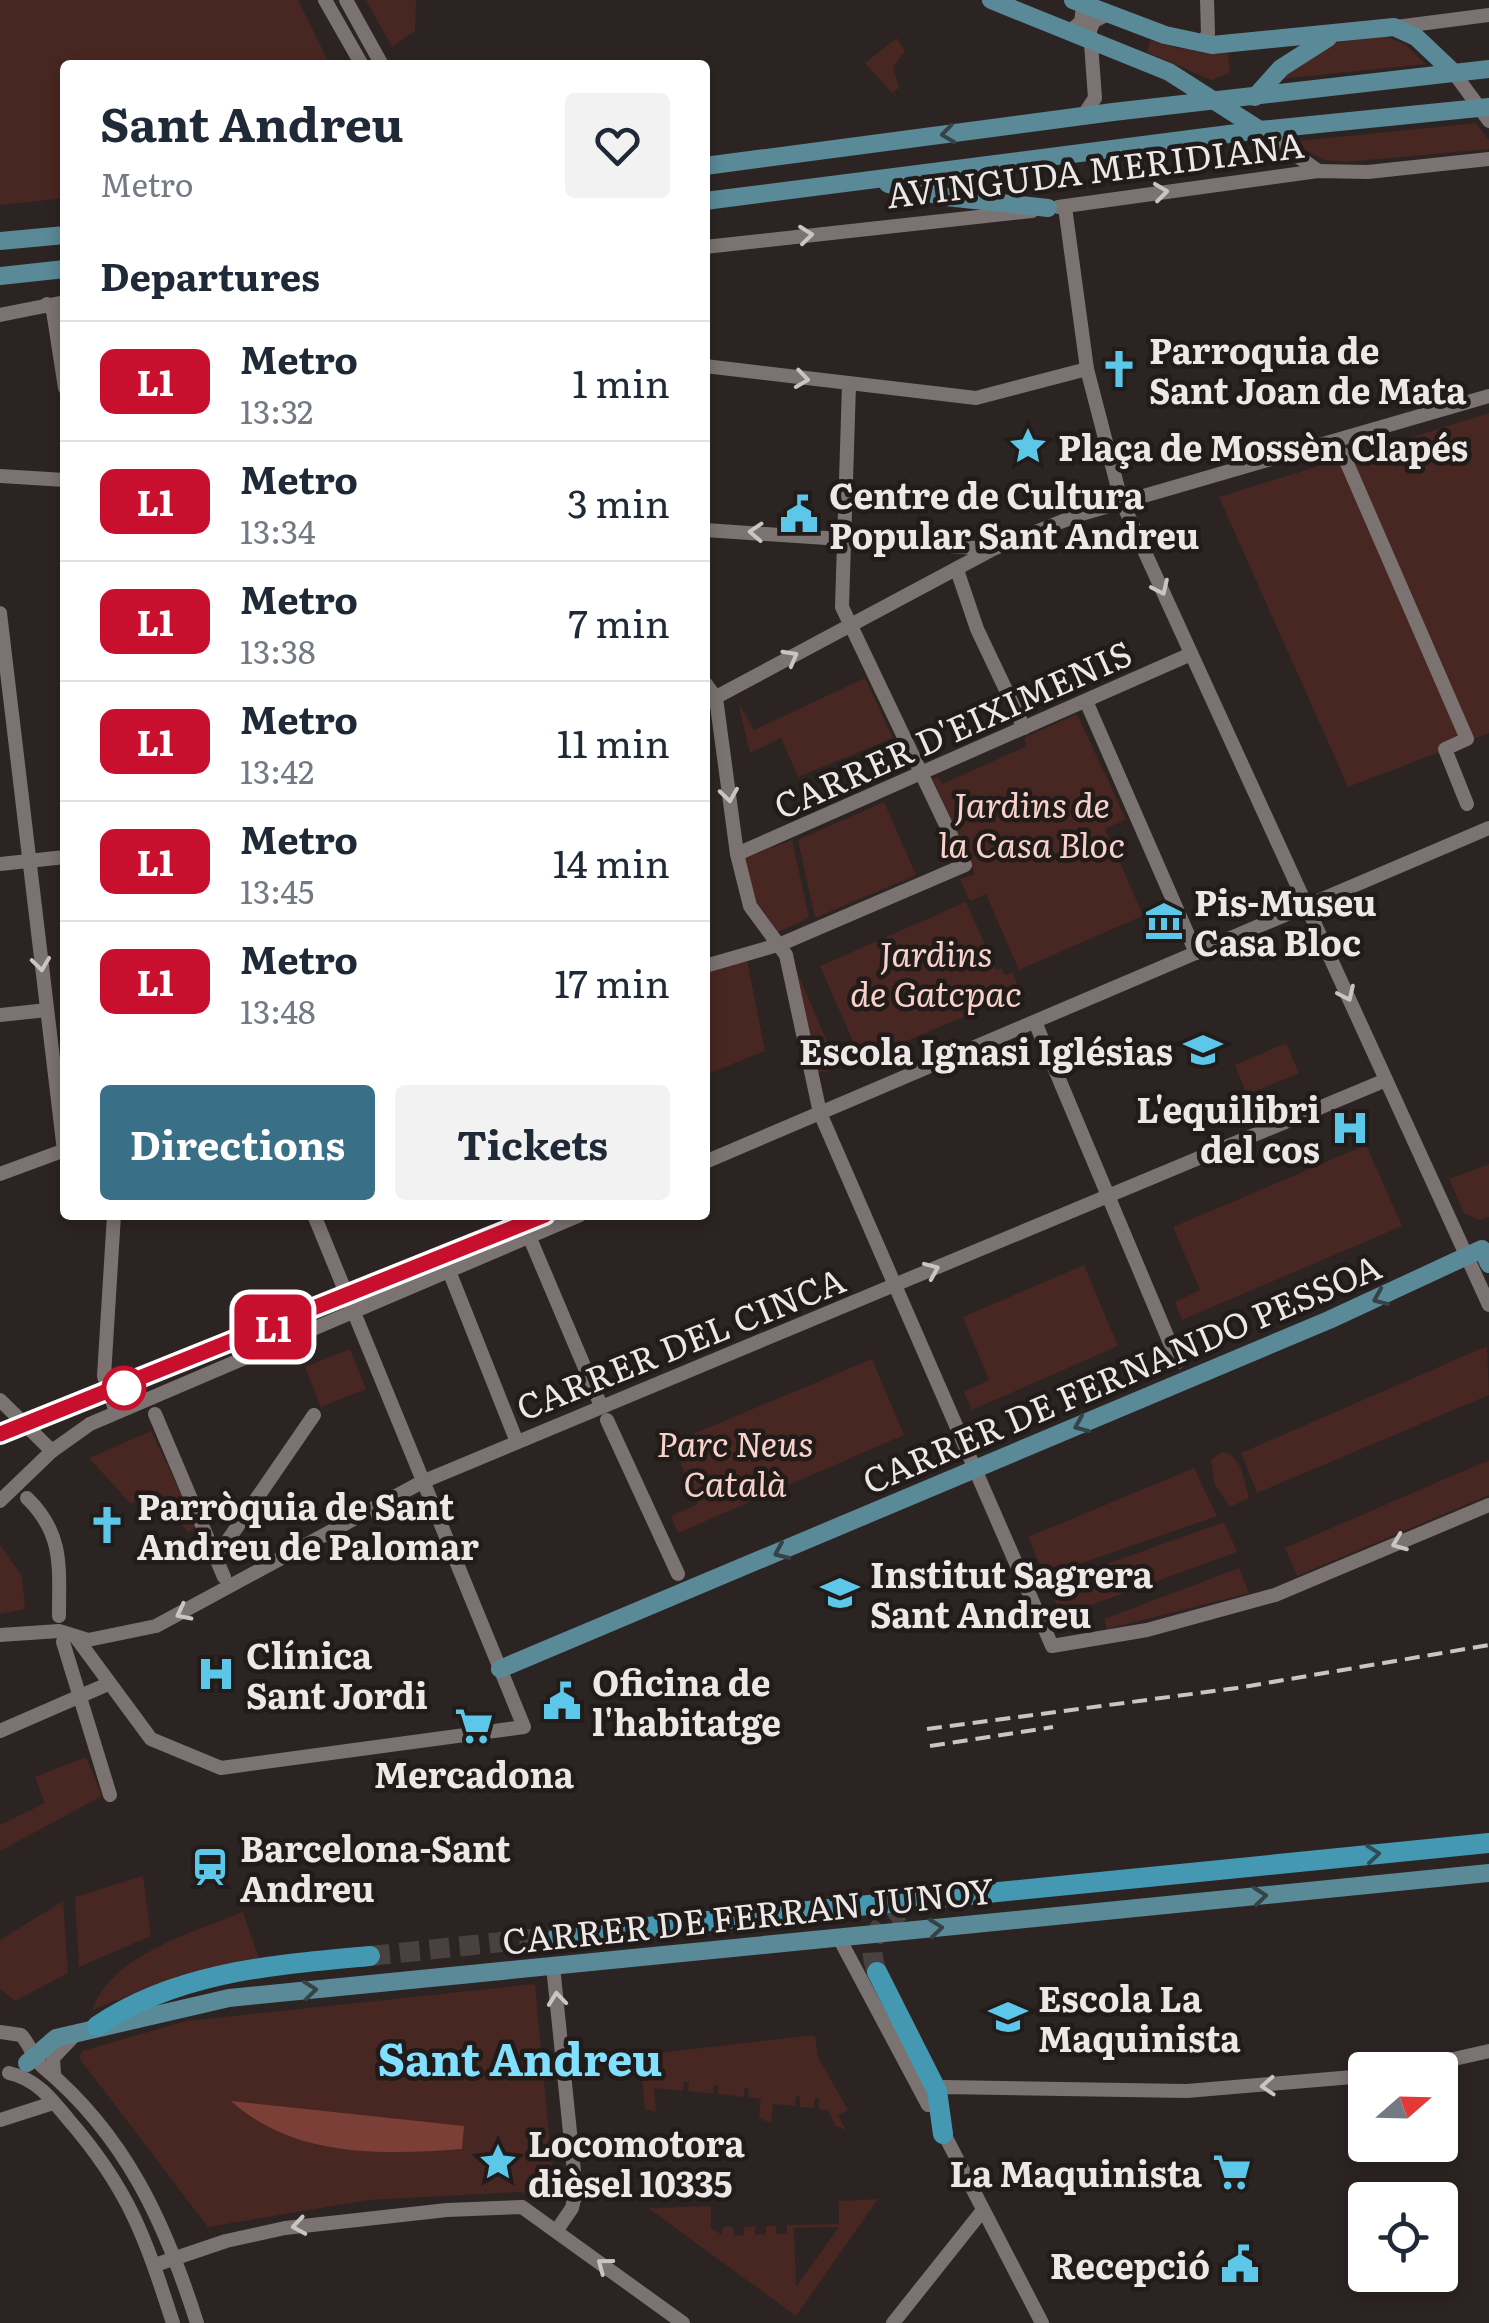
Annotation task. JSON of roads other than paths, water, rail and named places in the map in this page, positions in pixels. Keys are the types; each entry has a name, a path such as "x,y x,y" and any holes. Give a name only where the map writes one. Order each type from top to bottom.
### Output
{"highway":[{"path":"558,1936 1489,1842"},
{"path":"902,1911 924,1901"},
{"path":"96,2026 144,1998 220,1974 370,1956"},
{"path":"877,1972 931,2094 944,2134"}],"main road":[{"path":"990,0 1169,72 1260,130"},
{"path":"1080,1 1202,44 1232,46 1394,27 1416,37 1454,74"},
{"path":"1255,97 1281,68 1308,48 1340,33"},
{"name":"AVINGUDA MERIDIANA","path":"710,165 1083,116 1489,69"},
{"name":"AVINGUDA MERIDIANA","path":"710,199 1260,130 1486,112"},
{"path":"873,180 946,197 1057,208"},
{"path":"0,241 60,235"},
{"path":"0,276 60,270"},
{"name":"CARRER DE FERNANDO PESSOA","path":"500,1669 1482,1254"},
{"name":"CARRER DE FERRAN JUNOY","path":"30,2054 53,2039 74,2036 96,2026 229,1998 1489,1873"}],"street":[{"path":"326,0 359,60"},
{"path":"346,0 379,60"},
{"path":"1202,44 1208,34 1206,0"},
{"path":"1070,30 1081,22 1080,1"},
{"path":"1083,116 1095,98 1089,38 1094,20 1108,14"},
{"path":"1394,27 1489,15"},
{"name":"AVINGUDA MERIDIANA","path":"1454,74 1486,112"},
{"path":"1260,130 1318,171"},
{"name":"AVINGUDA MERIDIANA","path":"710,246 1057,208 1318,171 1368,172 1489,159"},
{"path":"1057,208 1088,369 1120,500 1386,1080 1482,1254 1489,1305"},
{"path":"0,315 60,303"},
{"path":"47,304 53,311 60,340"},
{"path":"710,367 976,398 1088,369"},
{"path":"710,965 781,944 965,865 842,607 849,385"},
{"path":"1489,396 1120,500 993,549 710,700 750,906 781,944 820,1113 1052,1646 1146,1630 1274,1595 1489,1505"},
{"path":"1343,454 1467,739 1444,749 1467,804"},
{"path":"0,476 60,479"},
{"path":"710,530 843,536 993,549"},
{"path":"957,570 977,629 1024,728"},
{"path":"0,612 60,1117"},
{"name":"CARRER D'EIXIMENIS","path":"737,854 1191,654"},
{"path":"1086,701 1196,953"},
{"path":"710,1160 1489,828"},
{"path":"0,864 60,858"},
{"path":"0,1014 47,1010"},
{"path":"1035,1022 1178,1362"},
{"name":"CARRER DEL CINCA","path":"0,1635 59,1630 69,1639 105,1638 156,1626 422,1482 517,1442 604,1413 1108,1194 1386,1080"},
{"path":"0,1174 60,1152"},
{"path":"114,1220 104,1376 116,1412"},
{"path":"69,1639 151,1739 221,1768 524,1727 316,1220"},
{"path":"4,1498 78,1430 530,1236 548,1221"},
{"path":"530,1236 604,1413 678,1574"},
{"path":"449,1271 517,1442"},
{"path":"0,1400 52,1451"},
{"path":"155,1414 224,1577"},
{"path":"215,1558 314,1415"},
{"path":"27,1498 50,1523 55,1536 59,1616"},
{"path":"69,1639 80,1698 110,1794"},
{"path":"0,1730 108,1684"},
{"path":"839,1938 931,2094 944,2087 1187,2091 1348,2077"},
{"path":"553,1966 576,2191 572,2208 558,2230"},
{"path":"0,2032 21,2035 30,2054 54,2074 120,2146 154,2206 176,2257 197,2323"},
{"path":"54,2074 54,2058 74,2036"},
{"path":"1458,2059 1489,2052"},
{"path":"4,2073 30,2054"},
{"path":"4,2073 34,2082 124,2190 155,2265 173,2323"},
{"path":"0,2120 54,2103"},
{"path":"944,2134 1042,2323"},
{"path":"155,2265 284,2228 464,2208 522,2207 683,2323"},
{"path":"893,2323 983,2210"}],"tunnel":[{"path":"877,1972 872,1952 875,1936 885,1922 902,1911"},
{"path":"370,1956 558,1936"}],"railway":[{"path":"927,1729 1237,1688 1489,1645"},
{"path":"930,1746 1053,1727"}],"metro line":[{"name":"L1","path":"0,1434 533,1220"}],"place":[{"name":"Parroquia de Sant Joan de Mata","path":"1119,369"},
{"name":"Plaça de Mossèn Clapés","path":"1028,446"},
{"name":"Centre de Cultura Popular Sant Andreu","path":"799,514"},
{"name":"Pis-Museu Casa Bloc","path":"1164,921"},
{"name":"Escola Ignasi Iglésias","path":"1203,1050"},
{"name":"L'equilibri del cos","path":"1350,1128"},
{"name":"Parròquia de Sant Andreu de Palomar","path":"107,1525"},
{"name":"Institut Sagrera Sant Andreu","path":"840,1593"},
{"name":"Clínica Sant Jordi","path":"216,1674"},
{"name":"Oficina de l'habitatge","path":"562,1701"},
{"name":"Mercadona","path":"474,1726"},
{"name":"Barcelona-Sant Andreu","path":"210,1867"},
{"name":"Escola La Maquinista","path":"1008,2017"},
{"name":"Locomotora dièsel 10335","path":"498,2162"},
{"name":"La Maquinista","path":"1232,2172"},
{"name":"Recepció","path":"1240,2264"}],"district":[{"name":"Sant Andreu","path":"520,2056"}],"park label":[{"name":"Jardins de la Casa Bloc","path":"1032,823"},
{"name":"Jardins de Gatcpac","path":"936,972"},
{"name":"Parc Neus Català","path":"735,1462"}]}
